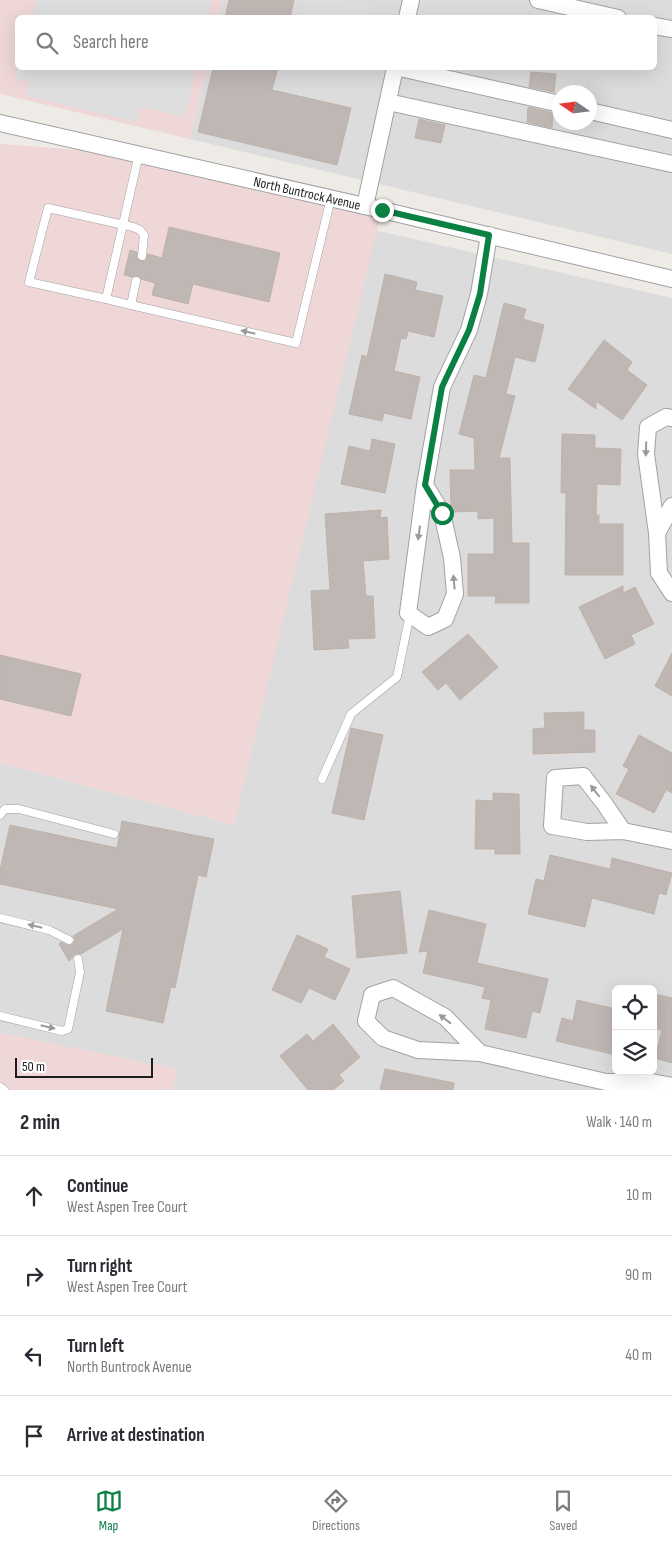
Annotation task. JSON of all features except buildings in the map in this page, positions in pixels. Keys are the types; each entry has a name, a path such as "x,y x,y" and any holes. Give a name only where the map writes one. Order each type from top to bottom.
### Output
{"street":[{"path":"408,15 411,0"},
{"path":"538,0 605,15"},
{"path":"657,26 672,29"},
{"path":"365,206 395,70"},
{"path":"409,70 552,102"},
{"path":"388,102 672,164"},
{"path":"597,113 672,130"},
{"name":"North Buntrock Avenue","path":"0,123 331,198 672,279"},
{"path":"425,485 442,513 452,558 455,594 445,619 428,627 408,612 425,485 442,387 469,330 480,294 489,235"},
{"path":"672,418 666,417 648,427 646,454 657,534 659,572 672,593"},
{"path":"657,534 672,506"},
{"path":"623,831 583,776 555,778 552,826 588,832 623,831 672,841"},
{"path":"480,1053 445,1017 393,988 372,995 366,1021 384,1038 418,1050 480,1053 606,1082 651,1082 672,1086"}],"lane":[{"path":"106,299 140,154"},
{"path":"142,256 144,234 140,230 123,224 48,208 29,282 296,343 331,198"},
{"path":"131,305 136,281"},
{"path":"322,779 351,714 397,677 410,614"},
{"path":"0,815 5,809 19,809 114,834"},
{"path":"0,918 49,930 68,940"},
{"path":"0,1016 62,1031 68,1029 80,972 78,959"},
{"path":"0,1087 4,1090"}],"shaded area":[{"path":"0,0 222,0 218,15 15,15 15,70 207,70 190,139 0,94"},
{"path":"37,0 212,0 208,15 33,15"},
{"path":"222,0 672,0 672,254 190,139 207,70 657,70 657,15 218,15"},
{"path":"305,0 340,0 372,7 370,15 301,15"},
{"path":"17,70 196,70 185,117 140,107 137,122 27,96 30,82 15,78"},
{"path":"0,144 139,154 382,210 234,825 0,763"},
{"path":"370,229 672,298 672,1090 172,1090 177,1069 0,1033 0,763 234,825"},
{"path":"0,1033 178,1069 172,1090 0,1090"}],"route":[{"path":"382,210 489,235 480,294 469,330 442,387 425,485 442,513"}]}
